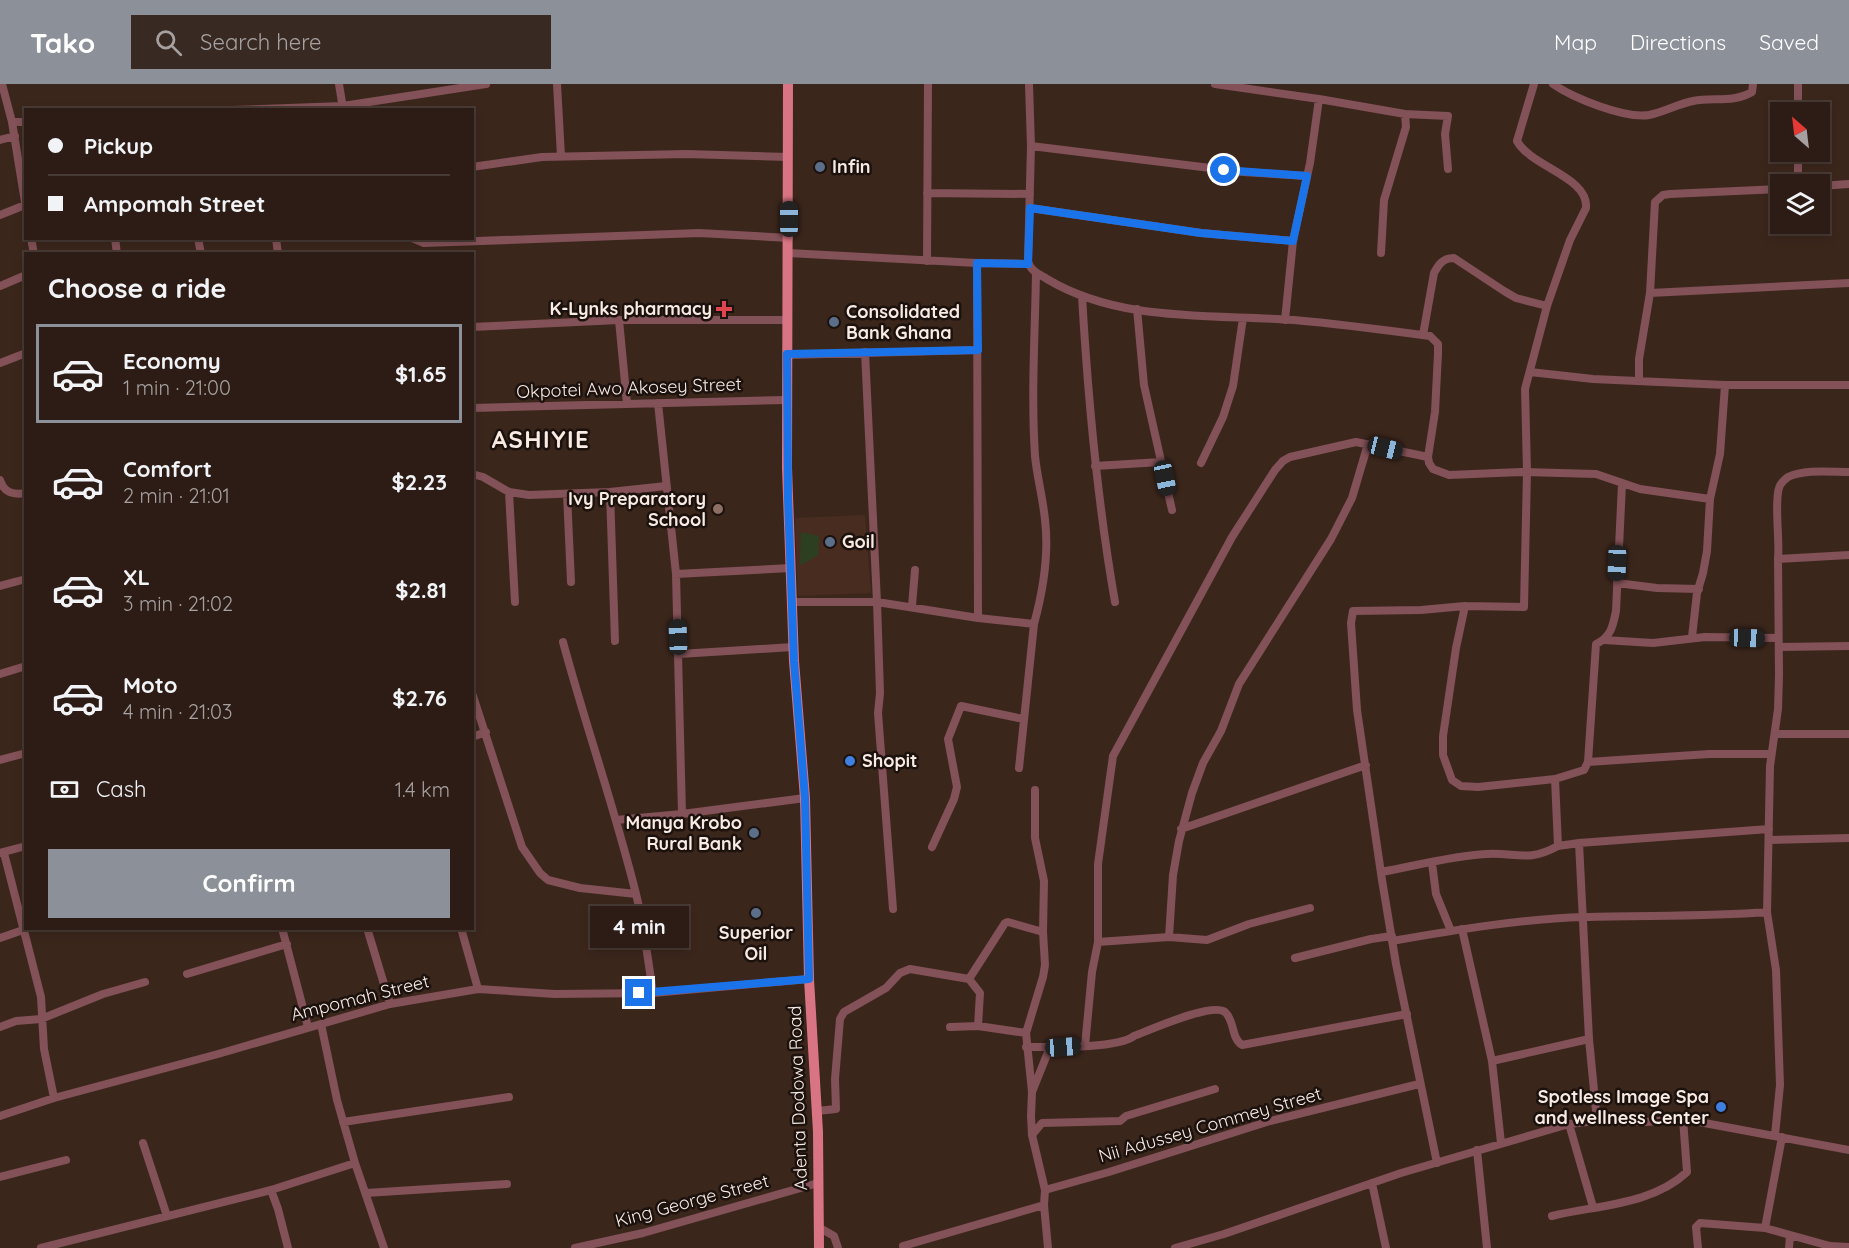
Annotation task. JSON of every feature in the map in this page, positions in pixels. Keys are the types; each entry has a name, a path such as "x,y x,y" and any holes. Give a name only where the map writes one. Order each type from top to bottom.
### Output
{"main road":[{"name":"Adenta Dodowa Road","path":"788,84 789,253 786,320 788,498 793,646 805,798 809,979 817,1111 819,1248"}],"street":[{"path":"2,84 15,136 24,200"},
{"path":"339,84 343,108 486,84"},
{"path":"557,84 561,156"},
{"path":"927,261 928,84"},
{"path":"1029,84 1031,146 1028,264 1036,273 1082,296 1137,309 1175,315 1352,325 1423,335 1435,339 1438,354 1435,412 1428,457 1428,463 1433,469 1449,475 1527,472 1596,474 1640,489 1710,499"},
{"path":"1215,84 1405,114 1448,116 1445,134 1448,169"},
{"path":"1437,1163 1419,1084 1381,872 1356,699 1352,655 1353,611 1420,610 1465,606 1524,607 1527,472 1525,389 1547,306 1567,248 1587,202 1586,196 1576,185 1526,154 1517,141 1534,84"},
{"path":"1553,84 1614,111 1630,115 1647,115 1693,101 1744,97 1752,92 1753,84"},
{"path":"1798,84 1798,102"},
{"path":"1285,320 1293,241 1320,99"},
{"path":"1381,253 1384,200 1406,128 1405,114"},
{"path":"12,122 24,122"},
{"path":"0,140 15,136"},
{"path":"1031,146 1243,172 1307,176"},
{"path":"474,167 561,156 686,154 788,157"},
{"path":"1830,185 1849,184"},
{"path":"1639,380 1639,360 1650,293 1655,202 1658,198 1670,194 1770,189"},
{"path":"927,193 1030,194"},
{"path":"0,216 24,207"},
{"path":"1030,208 1201,233 1293,241"},
{"path":"417,240 424,243 699,233 789,238"},
{"path":"789,253 1028,264"},
{"path":"1423,335 1434,273 1447,258 1454,258 1516,298 1547,306"},
{"path":"977,263 978,618"},
{"path":"1019,768 1034,624 1043,579 1045,530 1035,458 1036,273"},
{"path":"0,286 24,276"},
{"path":"1650,293 1849,283"},
{"path":"1082,296 1090,429 1114,602"},
{"path":"1137,309 1144,385 1172,510"},
{"path":"1201,463 1233,386 1243,318"},
{"path":"619,320 627,404"},
{"path":"474,327 619,320 786,320"},
{"path":"787,354 978,350"},
{"path":"865,352 877,602 880,693 878,713 893,909"},
{"path":"0,363 24,354"},
{"path":"1530,372 1593,379 1725,385 1849,385"},
{"path":"1692,637 1707,551 1710,499 1720,454 1725,385"},
{"name":"Okpotei Awo Akosey Street","path":"474,408 786,400"},
{"path":"658,403 676,574 682,814"},
{"path":"1085,1046 1091,980 1098,942 1098,864 1115,749 1232,537 1279,465 1290,457 1350,442 1428,457"},
{"path":"1169,937 1173,875 1181,829 1203,763 1221,731 1239,684 1331,539 1352,498 1368,444"},
{"path":"1095,466 1161,462"},
{"path":"1765,1228 1778,1136 1780,1085 1776,970 1767,912 1772,754 1778,709 1778,559 1780,543 1778,494 1780,485 1789,477 1800,474 1849,472"},
{"path":"474,475 483,477 509,492 529,495 610,492 666,486"},
{"path":"0,480 4,489 10,493 24,493"},
{"path":"1465,606 1456,648 1443,736 1443,755 1452,780 1461,786 1478,788 1555,779 1584,770 1588,762 1596,644 1604,640 1613,628 1616,611 1622,484"},
{"path":"509,492 515,602"},
{"path":"610,492 615,641"},
{"path":"567,494 571,582"},
{"path":"1778,559 1849,555"},
{"path":"676,574 791,568"},
{"path":"912,606 915,570"},
{"path":"0,586 24,580"},
{"path":"1617,583 1657,588 1699,589"},
{"path":"793,602 877,602 978,618 1034,624"},
{"path":"1604,640 1653,643 1692,637 1849,646"},
{"path":"563,642 636,894 653,993"},
{"path":"679,654 793,646"},
{"path":"0,674 24,667"},
{"path":"474,699 522,847 540,873 548,880 580,888 636,894"},
{"path":"932,847 956,793 957,787 948,739 960,706 1023,719"},
{"path":"474,736 486,732"},
{"path":"1775,734 1849,734"},
{"path":"0,760 24,754"},
{"path":"1588,762 1709,754 1772,754"},
{"path":"1181,829 1366,765"},
{"path":"1555,779 1558,846"},
{"path":"1035,790 1035,838 1044,881 1042,932 1045,965 1026,1033 1026,1047 1032,1092 1032,1135 1045,1190 1048,1248"},
{"path":"616,820 805,798"},
{"path":"1381,872 1488,854 1529,857 1543,854 1558,846 1580,843 1769,829"},
{"path":"1770,840 1849,838"},
{"path":"1580,843 1589,1039 1597,1121"},
{"path":"24,847 2,853 24,926"},
{"path":"1432,863 1436,894 1450,931"},
{"path":"1098,942 1169,937 1210,939 1249,924 1310,908"},
{"path":"1295,958 1371,939 1392,939 1531,920 1582,917 1718,916 1767,912"},
{"path":"969,979 1005,923 1042,932"},
{"path":"0,938 24,929"},
{"path":"1462,929 1492,1061 1502,1143"},
{"path":"25,930 41,997 41,1019 48,1075 54,1098"},
{"path":"283,930 308,1028"},
{"path":"368,930 390,1004"},
{"path":"462,930 478,989"},
{"path":"187,974 287,944"},
{"path":"817,1111 836,1108 835,1079 840,1019 844,1012 886,988 904,970 910,969 969,979 980,993 978,1026"},
{"name":"Ampomah Street","path":"0,1116 54,1098 390,1004 478,989 555,994 653,993 809,979"},
{"path":"0,1027 16,1021 41,1019 103,994 145,982"},
{"path":"1026,1047 1085,1046 1127,1042 1134,1036 1187,1016 1217,1010 1222,1011 1230,1019 1237,1041 1242,1046 1407,1014"},
{"path":"321,1024 355,1163 384,1248"},
{"path":"950,1027 978,1026 1026,1033"},
{"path":"1492,1061 1589,1039"},
{"path":"1032,1092 1050,1047"},
{"name":"Nii Adussey Commey Street","path":"1045,1190 1270,1121 1419,1084"},
{"path":"1032,1135 1040,1124 1046,1122 1120,1121 1126,1116 1215,1089"},
{"path":"344,1122 509,1097"},
{"path":"1552,1216 1641,1198 1664,1189 1687,1172 1683,1119"},
{"path":"1175,1248 1224,1234 1372,1183 1569,1124 1683,1119 1849,1150"},
{"path":"1569,1124 1593,1207"},
{"path":"143,1143 167,1216"},
{"path":"1477,1150 1487,1248"},
{"path":"0,1177 66,1160"},
{"path":"41,1248 271,1190 355,1163"},
{"name":"King George Street","path":"575,1248 643,1233 818,1183"},
{"path":"1372,1183 1386,1248"},
{"path":"366,1193 507,1184"},
{"path":"271,1190 288,1248"},
{"path":"903,1246 1044,1205"},
{"path":"1698,1248 1696,1227 1700,1223 1765,1228 1830,1246 1849,1247"},
{"path":"818,1227 834,1236 838,1248"},
{"path":"1789,1248 1790,1236"}],"shaded area":[{"path":"865,515 871,593 798,596 795,518"}],"green space":[{"path":"801,532 819,536 818,555 803,564 800,564"}],"place":[{"name":"Infin","path":"820,167"},
{"name":"K-Lynks pharmacy","path":"724,309"},
{"name":"Consolidated Bank Ghana","path":"834,322"},
{"name":"Ivy Preparatory School","path":"718,509"},
{"name":"Goil","path":"830,542"},
{"name":"Shopit","path":"850,761"},
{"name":"Manya Krobo Rural Bank","path":"754,833"},
{"name":"Superior Oil","path":"756,913"},
{"name":"Spotless Image Spa and wellness Center","path":"1721,1107"}],"district":[{"name":"ASHIYIE","path":"541,440"}],"route":[{"path":"639,993 809,979 805,798 794,661 788,498 787,354 978,350 977,263 1028,264 1030,208 1201,233 1293,241 1307,176 1224,170"}]}
